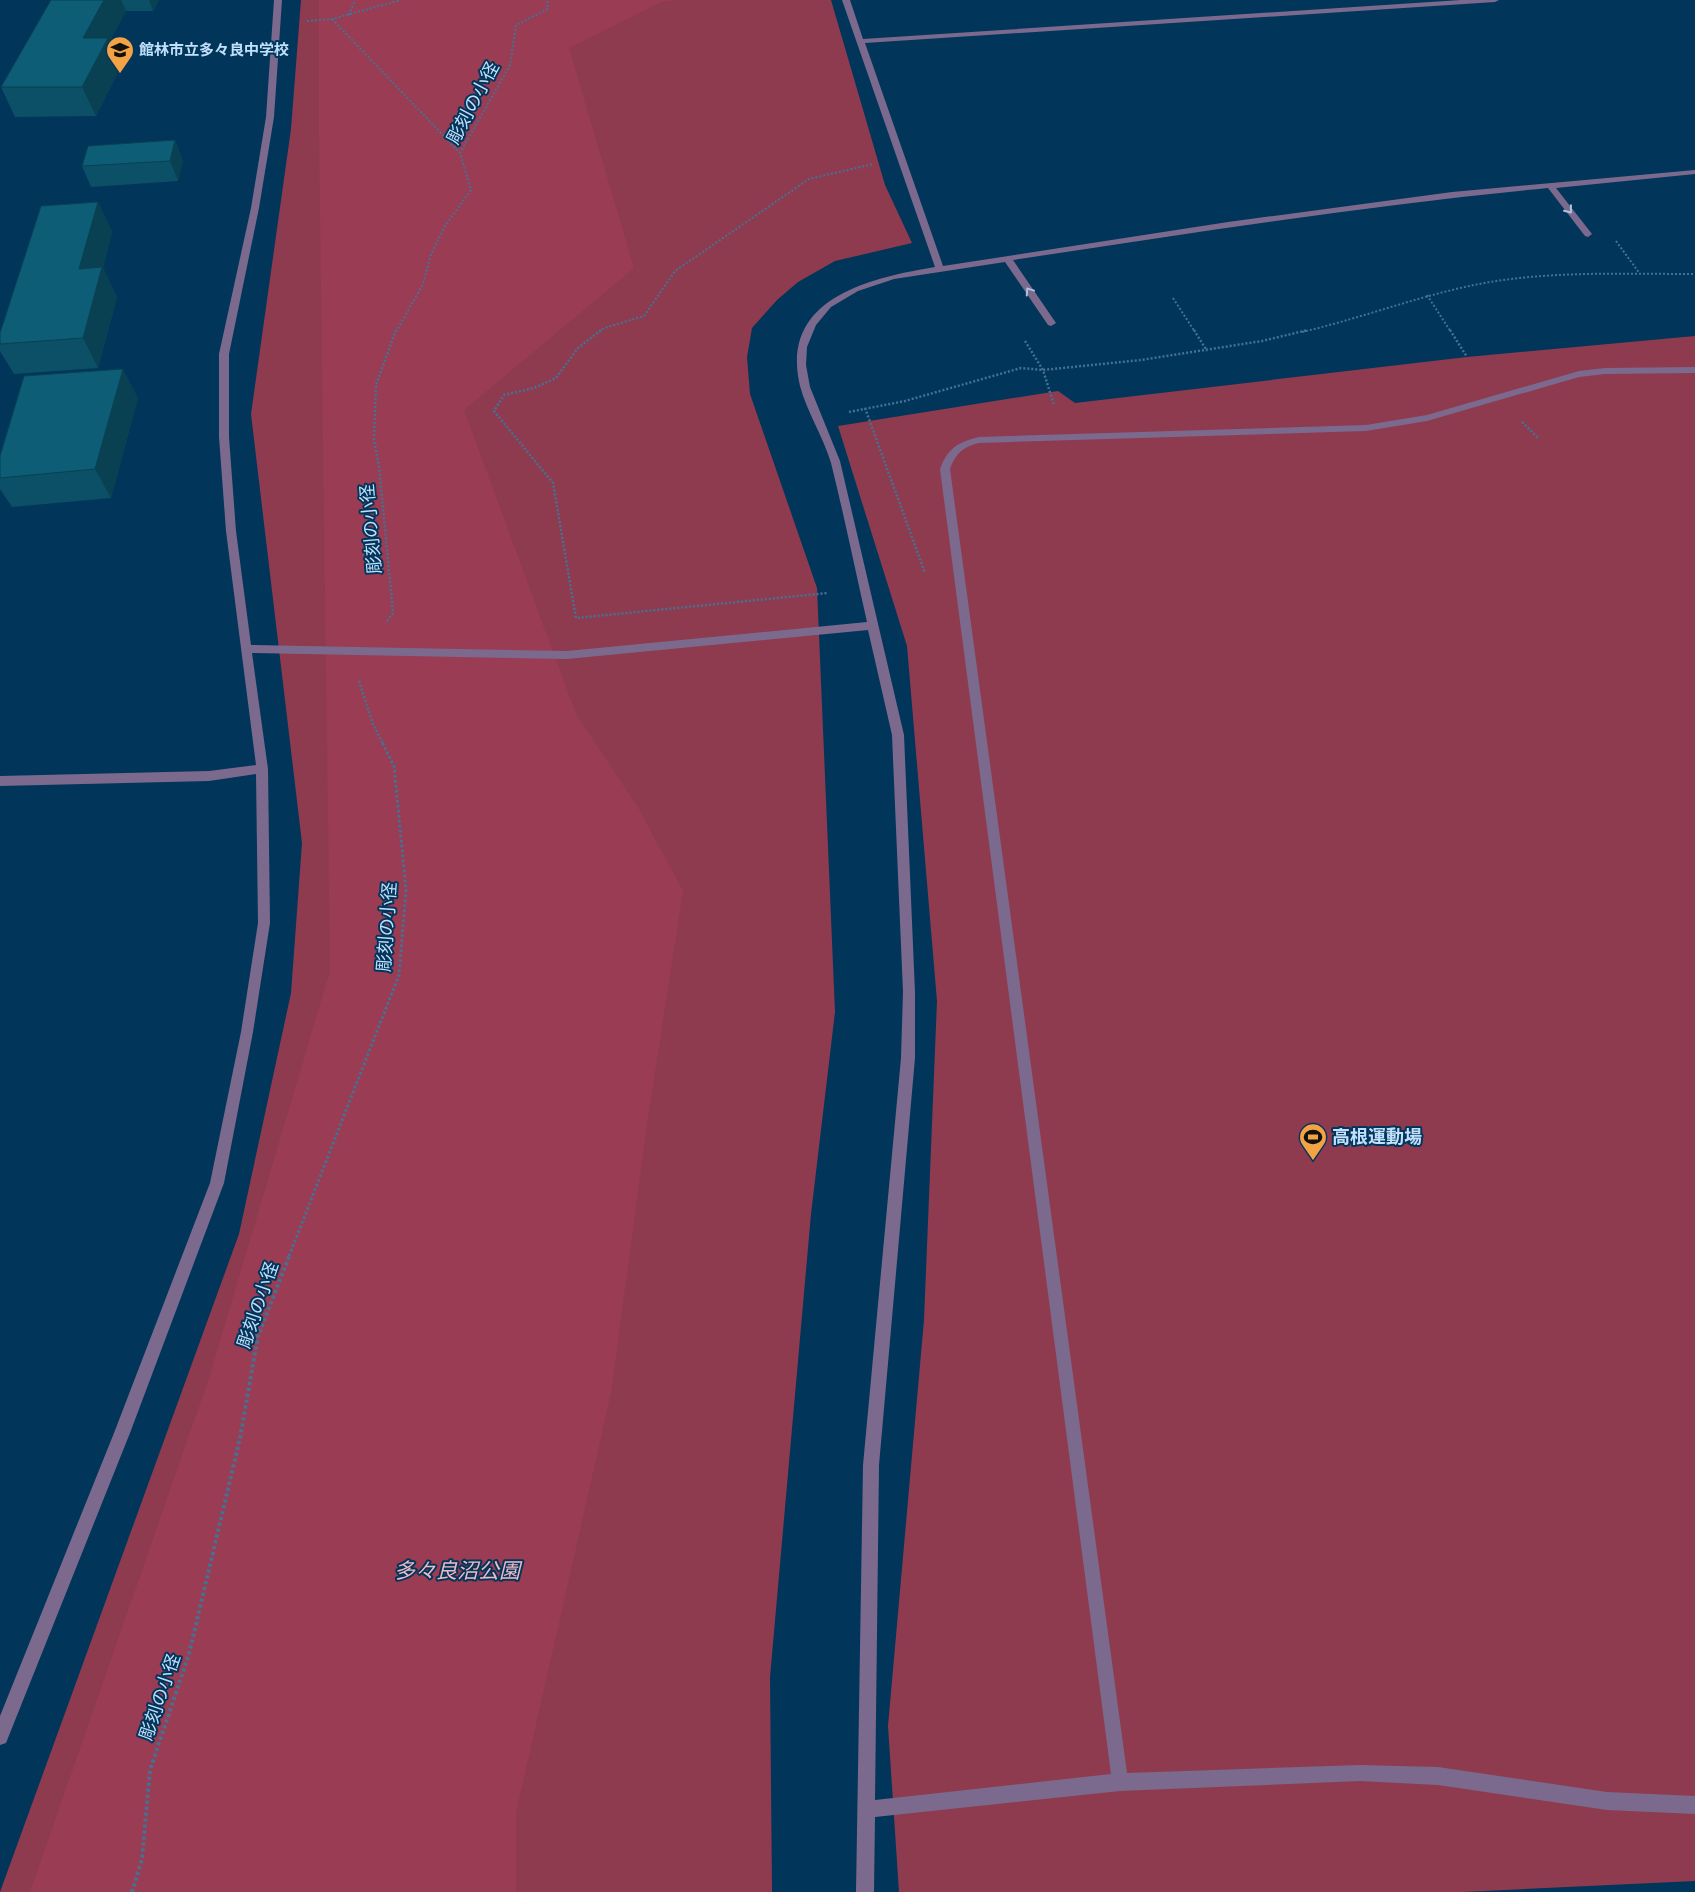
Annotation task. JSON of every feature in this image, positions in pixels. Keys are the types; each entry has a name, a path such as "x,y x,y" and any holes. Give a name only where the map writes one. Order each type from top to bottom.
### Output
{"street":[{"path":"0,1737 122,1434 216,1183 247,1032 264,923 262,769 231,531 225,456 224,354 256,199 270,117 278,24 278,0"},
{"path":"846,0 900,161 940,269"},
{"path":"860,41 1495,0"},
{"path":"866,1892 871,1465 908,1058 909,1005 898,734 835,461 805,386 801,366 802,347 812,324 828,305 855,289 894,277 940,269 1228,225 1452,195 1695,172"},
{"path":"1550,186 1588,234"},
{"path":"1008,259 1051,323"},
{"path":"1120,1782 945,469 950,455 960,444 979,440 1366,428 1427,418 1579,374 1605,371 1695,370"},
{"path":"246,649 567,655 874,625"},
{"path":"0,781 209,776 262,769"},
{"path":"867,1809 1120,1782 1360,1773 1438,1776 1607,1801 1695,1805"}],"path":[{"path":"349,14 355,0"},
{"path":"278,24 332,19 401,0"},
{"name":"彫刻の小径","path":"132,1892 142,1859 150,1770 189,1654 240,1438 258,1336 399,974 406,890 394,766 373,724 358,679 362,651 393,614 379,466 374,440 376,385 395,333 423,284 431,254 445,226 471,190 460,153 510,65 516,25 548,9 547,0"},
{"path":"332,19 460,153"},
{"path":"828,593 576,618 553,483 494,411 504,394 534,388 556,378 578,348 604,328 644,316 675,271 810,179 856,166 900,161"},
{"path":"1614,239 1641,274"},
{"path":"842,413 905,401 1021,368 1043,370 1207,351 1336,324 1427,295 1491,282 1555,275 1695,274"},
{"path":"1427,295 1467,357"},
{"path":"1173,298 1207,351"},
{"path":"1023,337 1043,370 1054,405"},
{"path":"865,408 930,587 960,584"},
{"path":"1520,420 1538,438"}],"green space":[{"name":"多々良沼公園","path":"301,0 831,0 885,185 912,243 835,261 798,282 777,300 752,328 747,357 750,394 817,588 835,1012 811,1214 770,1677 772,1892 0,1892 239,1234 291,993 302,843 251,414 291,129"},
{"path":"319,0 677,0 661,2 569,48 634,268 464,410 576,714 639,809 683,891 647,1124 611,1393 516,1813 516,1892 30,1892 209,1378 330,971 319,137"},
{"name":"高根運動場","path":"1695,336 1695,1881 1463,1892 899,1892 888,1726 924,1320 937,1001 907,646 838,426 1058,391 1075,403 1467,357"}],"building":[{"path":"51,0 104,0 83,38 108,38 82,87 1,87"},
{"path":"175,140 170,161 82,166 88,146"},
{"path":"98,202 79,269 102,267 83,338 0,344 0,333 41,206"},
{"path":"123,369 95,469 0,478 0,456 24,376"}],"place":[{"name":"館林市立多々良中学校","path":"120,74"},
{"name":"高根運動場","path":"1313,1161"}]}
